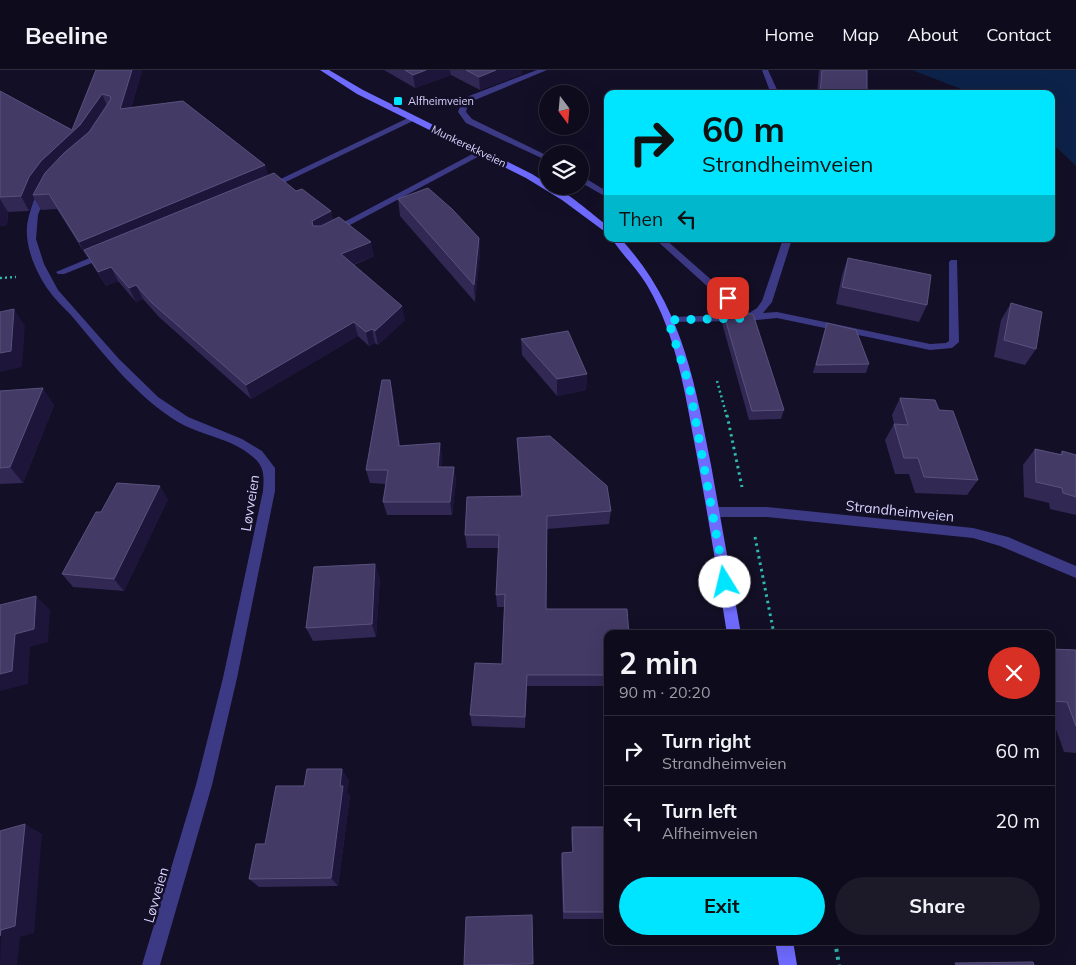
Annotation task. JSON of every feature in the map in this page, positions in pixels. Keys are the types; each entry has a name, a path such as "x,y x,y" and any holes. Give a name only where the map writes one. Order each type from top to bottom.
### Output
{"main road":[{"name":"Munkerekkveien","path":"324,70 340,81 482,152 565,198 604,228"},
{"path":"618,242 651,285 668,320 689,384 714,512 733,630"},
{"path":"785,945 788,965"}],"street":[{"path":"539,155 469,121 462,112 465,102 472,98 543,70"},
{"path":"765,71 773,90"},
{"path":"262,189 413,119"},
{"path":"321,237 482,152"},
{"name":"Løvveien","path":"49,180 36,204 31,233 40,265 54,292 72,308 121,370 150,397 185,420 243,446 264,460 270,470 269,491 228,687 204,785 151,965"},
{"path":"589,184 604,193"},
{"path":"663,242 748,318"},
{"path":"748,318 761,310 766,302 787,242"},
{"path":"61,272 114,251"},
{"path":"668,320 748,318 777,315 930,347 948,346 954,342 955,338 954,262"},
{"name":"Strandheimveien","path":"714,512 767,512 973,533 1003,541 1076,572"}],"path":[{"path":"754,530 773,630"},
{"path":"836,945 839,965"}],"water":[{"path":"912,70 1076,70 1076,166 1055,146 1055,90 964,90"}],"building":[{"path":"96,70 132,70 120,109 183,101 265,165 79,242 49,194 33,195 45,173 64,153 89,132 111,99 110,96 102,94 80,125 41,161 29,177 21,196 0,197 0,91 72,130"},
{"path":"405,70 426,70 413,75"},
{"path":"466,70 496,70 479,77"},
{"path":"822,70 867,70 867,90 820,90"},
{"path":"274,173 296,191 302,189 331,211 312,221 313,226 321,226 339,217 371,242 341,254 402,306 375,331 372,329 366,332 354,322 246,385 152,303 136,285 129,288 111,267 98,272 84,250"},
{"path":"428,188 452,209 479,238 474,285 398,199"},
{"path":"848,258 931,275 927,305 842,287"},
{"path":"1011,303 1042,312 1036,349 1004,340"},
{"path":"14,309 11,351 0,353 0,312"},
{"path":"753,314 784,410 752,411 724,315"},
{"path":"827,323 856,330 869,364 816,365"},
{"path":"568,331 587,374 557,379 521,339"},
{"path":"382,380 390,380 399,446 440,443 438,467 454,467 450,502 383,502 388,470 366,470"},
{"path":"43,388 10,467 0,468 0,391"},
{"path":"900,398 935,400 939,410 953,411 978,480 924,477 918,458 904,458 894,424 908,425"},
{"path":"550,436 607,486 611,511 547,516 546,609 627,609 629,630 604,630 604,675 527,675 525,717 470,715 475,663 502,664 505,594 496,595 499,535 465,535 467,497 522,496 517,438"},
{"path":"1035,449 1062,455 1062,451 1076,455 1076,497 1063,493 1062,488 1036,482"},
{"path":"117,483 160,486 114,579 62,574 96,512 101,512"},
{"path":"375,564 372,624 306,628 314,567"},
{"path":"36,596 34,629 15,634 12,671 0,674 0,605"},
{"path":"1055,649 1076,650 1076,726 1067,702 1055,701"},
{"path":"307,769 342,769 340,786 343,786 331,878 249,879 256,844 265,844 276,786 304,786"},
{"path":"25,824 15,926 1,930 0,936 0,831"},
{"path":"572,827 604,827 604,912 564,912 562,853 573,852"},
{"path":"532,915 533,964 464,965 466,917"},
{"path":"1033,962 1034,965 956,965 955,963"}],"place":[{"name":"Alfheimveien","path":"398,101"}],"route":[{"path":"725,582 714,512 689,384 668,320 748,318 728,298"}]}
